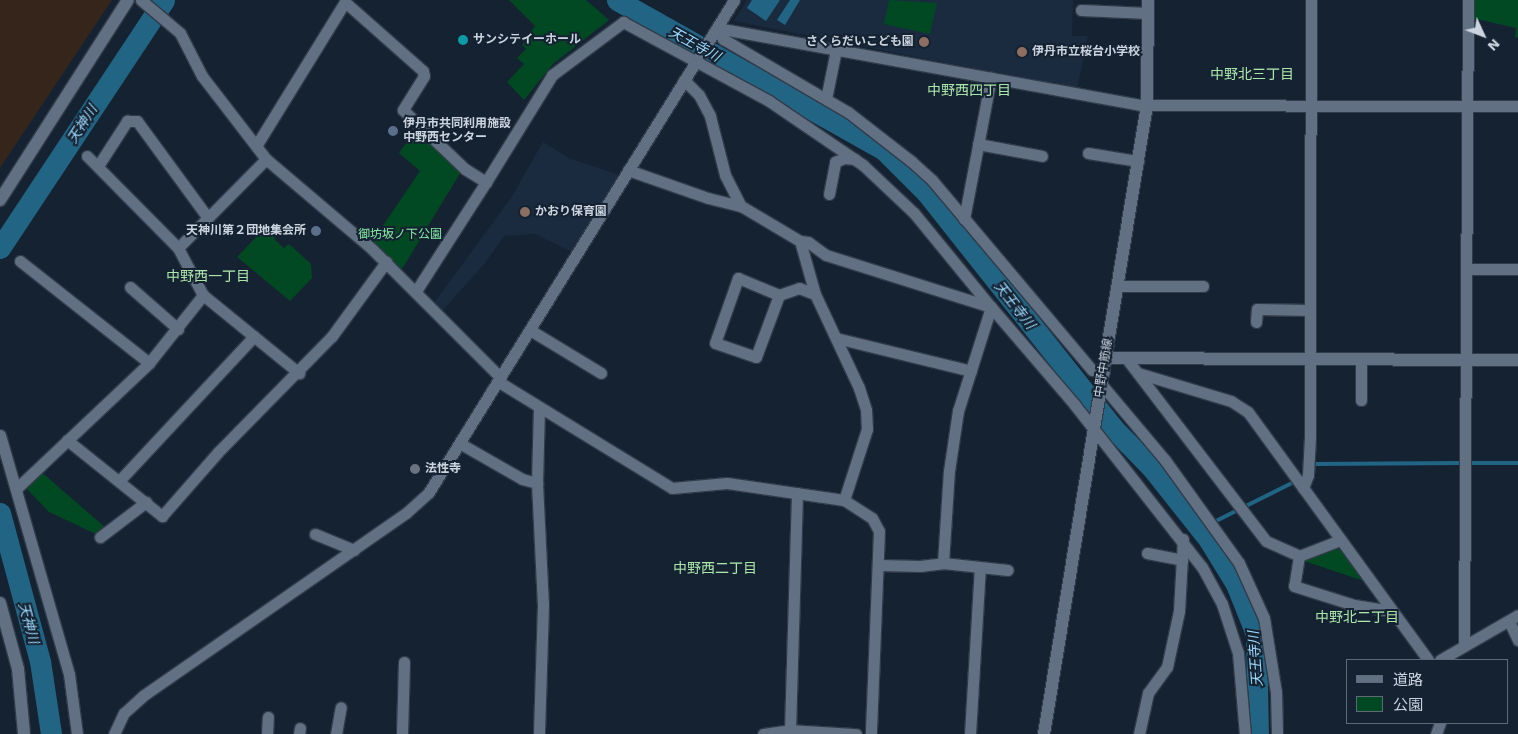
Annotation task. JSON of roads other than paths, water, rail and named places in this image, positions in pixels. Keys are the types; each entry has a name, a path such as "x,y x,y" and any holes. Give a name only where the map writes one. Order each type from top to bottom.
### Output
{"street":[{"path":"0,200 128,0"},
{"path":"141,0 172,23 180,33 202,76 266,159 386,262 500,380 539,407 672,488 726,483 844,500 876,524 879,565 871,734"},
{"path":"114,734 124,713 144,695 417,505 442,477 530,330 734,0"},
{"path":"1302,488 1308,475 1311,0"},
{"path":"1464,646 1468,0"},
{"path":"256,146 345,2 423,70 424,76 403,110 465,168 486,182"},
{"path":"1081,10 1148,6"},
{"name":"中野中筋線","path":"1044,734 1148,105 1148,6"},
{"path":"416,291 552,75 623,22 696,60 769,101 855,159 883,181 914,213 1074,404 1183,539 1222,604 1230,628 1241,675 1245,734"},
{"path":"714,32 836,50 1148,105 1518,106"},
{"path":"714,32 826,99 912,161 964,219 1092,370 1214,523 1239,563 1264,618 1276,692 1277,734"},
{"path":"826,99 836,50"},
{"path":"964,219 991,78"},
{"path":"684,80 700,95 710,116 725,175 741,206"},
{"path":"98,166 127,121 137,121 208,218"},
{"path":"978,144 1042,156"},
{"path":"1088,153 1138,161"},
{"path":"87,156 178,248 203,295 299,373"},
{"path":"829,194 835,162 844,158 855,159"},
{"path":"178,248 266,159"},
{"path":"628,170 708,198 741,206 800,241 808,242 826,255 991,307"},
{"path":"800,241 815,294 836,338 866,410 867,429 844,500"},
{"path":"20,261 150,363"},
{"path":"67,440 162,516 218,452 299,373 332,336 386,262"},
{"path":"1466,269 1518,269"},
{"path":"779,295 756,357 715,344 738,278 779,295 799,288 815,294"},
{"path":"1118,286 1188,281 1203,286"},
{"path":"130,287 178,329"},
{"path":"17,488 150,363 203,295"},
{"path":"1256,322 1256,304 1309,310"},
{"path":"943,563 952,451 958,411 991,307"},
{"path":"530,330 582,366 600,372"},
{"path":"119,481 254,336"},
{"path":"836,338 971,371"},
{"path":"1106,358 1518,360"},
{"path":"1126,358 1266,541 1283,552 1299,556 1340,540"},
{"path":"1361,359 1361,400"},
{"path":"1138,373 1231,401 1248,412 1427,659"},
{"path":"539,407 537,483 543,605 539,734"},
{"path":"0,436 17,488 69,674 77,734"},
{"path":"461,444 522,479 537,483"},
{"path":"790,730 797,493"},
{"path":"100,537 146,502"},
{"path":"315,534 354,550"},
{"path":"1139,734 1148,693 1167,667 1179,611 1183,539"},
{"path":"1147,552 1182,560"},
{"path":"1299,556 1294,586 1354,605 1392,611"},
{"path":"879,565 943,563 1008,570"},
{"path":"970,734 980,568"},
{"path":"0,604 18,669 24,734"},
{"path":"1442,659 1514,618 1518,640"},
{"path":"402,734 404,662"},
{"path":"336,734 342,707"},
{"path":"267,734 268,717"},
{"path":"763,734 790,730 855,734"}],"waterway":[{"name":"天神川","path":"0,248 164,0"},
{"name":"天王寺川","path":"617,0 884,150 926,192 1113,428 1152,468 1209,540 1236,584 1256,634 1258,734"},
{"path":"1314,464 1459,463"},
{"path":"1469,463 1518,463"},
{"path":"1200,529 1294,482"},
{"name":"天神川","path":"0,513 40,661 51,734"}],"place":[{"name":"サンシテイーホール","path":"463,40"},
{"name":"さくらだいこども園","path":"924,42"},
{"name":"伊丹市立桜台小学校","path":"1022,52"},
{"name":"伊丹市共同利用施設 中野西センター","path":"393,131"},
{"name":"かおり保育園","path":"525,212"},
{"name":"天神川第２団地集会所","path":"316,231"},
{"name":"法性寺","path":"415,469"}],"district":[{"name":"中野北三丁目","path":"1252,74"},
{"name":"中野西四丁目","path":"969,90"},
{"name":"中野西一丁目","path":"208,276"},
{"name":"中野西二丁目","path":"715,568"},
{"name":"中野北二丁目","path":"1357,617"}],"park label":[{"name":"御坊坂ノ下公園","path":"400,235"}]}
